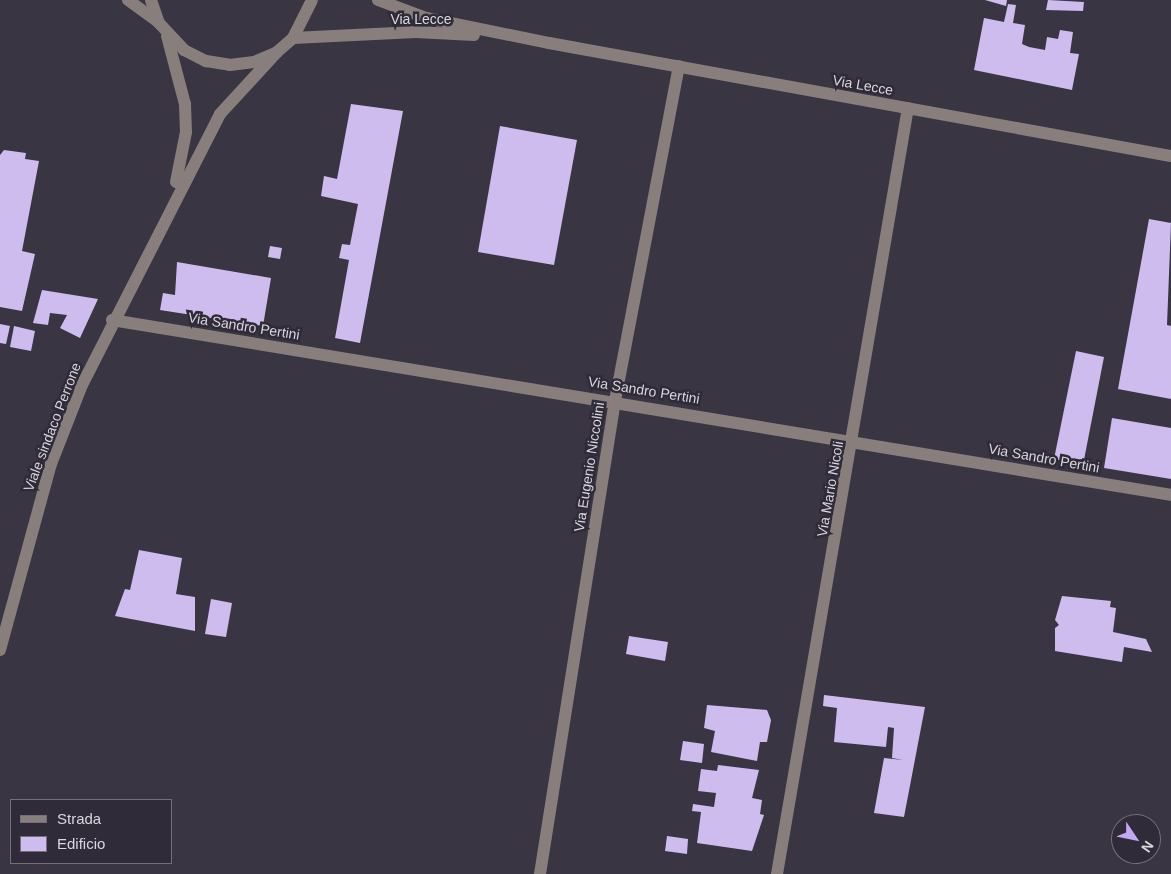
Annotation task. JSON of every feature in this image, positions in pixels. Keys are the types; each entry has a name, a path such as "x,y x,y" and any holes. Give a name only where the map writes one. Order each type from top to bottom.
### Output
{"street":[{"path":"128,0 159,23"},
{"path":"293,38 312,0"},
{"name":"Via Lecce","path":"378,0 426,18 549,43 1171,156"},
{"path":"150,3 166,34 184,50 206,61 246,63 277,52"},
{"name":"Via Lecce","path":"293,38 416,32 549,43"},
{"name":"Viale sindaco Perrone","path":"160,226 182,165 186,132 185,104 166,34"},
{"name":"Viale sindaco Perrone","path":"0,650 51,464 112,320 220,114 277,52 293,38"},
{"name":"Via Eugenio Niccolini","path":"540,874 615,400 678,66"},
{"name":"Via Mario Nicoli","path":"777,874 854,440 908,108"},
{"name":"Via Sandro Pertini","path":"112,320 615,400 1171,495"}],"building":[{"path":"985,0 1007,0 1006,6"},
{"path":"1048,0 1084,2 1083,11 1046,10"},
{"path":"1008,4 1016,5 1013,23 1025,25 1022,44 1045,50 1047,37 1058,39 1060,30 1073,32 1070,53 1079,54 1072,90 974,70 984,18 1004,22"},
{"path":"351,104 403,111 360,343 335,338 349,260 339,258 342,244 350,245 358,204 321,196 324,176 337,179"},
{"path":"500,126 577,140 554,265 478,252"},
{"path":"4,150 26,153 25,159 39,161 22,251 35,254 22,311 0,307 0,155"},
{"path":"1149,219 1171,223 1167,325 1171,326 1171,399 1118,389"},
{"path":"270,246 282,248 280,259 268,257"},
{"path":"177,262 271,278 263,326 160,310 163,293 175,295"},
{"path":"42,290 98,299 80,338 60,328 67,315 50,313 48,325 33,323"},
{"path":"0,324 10,326 6,344 0,343"},
{"path":"14,326 35,331 31,351 10,347"},
{"path":"1076,351 1104,357 1083,465 1054,459"},
{"path":"1112,418 1171,428 1171,479 1104,468"},
{"path":"139,550 182,558 176,594 195,597 195,631 115,616 125,589 130,590"},
{"path":"1062,596 1111,601 1110,607 1116,608 1113,632 1146,639 1152,652 1124,647 1122,662 1055,651 1055,628 1059,625 1055,620"},
{"path":"211,599 232,603 226,637 205,634"},
{"path":"629,636 668,642 665,661 626,654"},
{"path":"824,695 925,707 904,817 874,813 884,758 903,760 892,758 894,728 888,727 886,747 834,742 837,708 823,706"},
{"path":"707,705 767,710 771,720 767,742 760,742 757,761 711,752 715,731 704,728"},
{"path":"683,741 704,744 702,763 680,760"},
{"path":"718,765 759,770 752,798 762,800 760,814 764,815 752,851 697,843 701,812 692,811 693,804 714,807 716,793 698,791 701,769 717,771"},
{"path":"667,836 688,839 687,854 665,851"}]}
